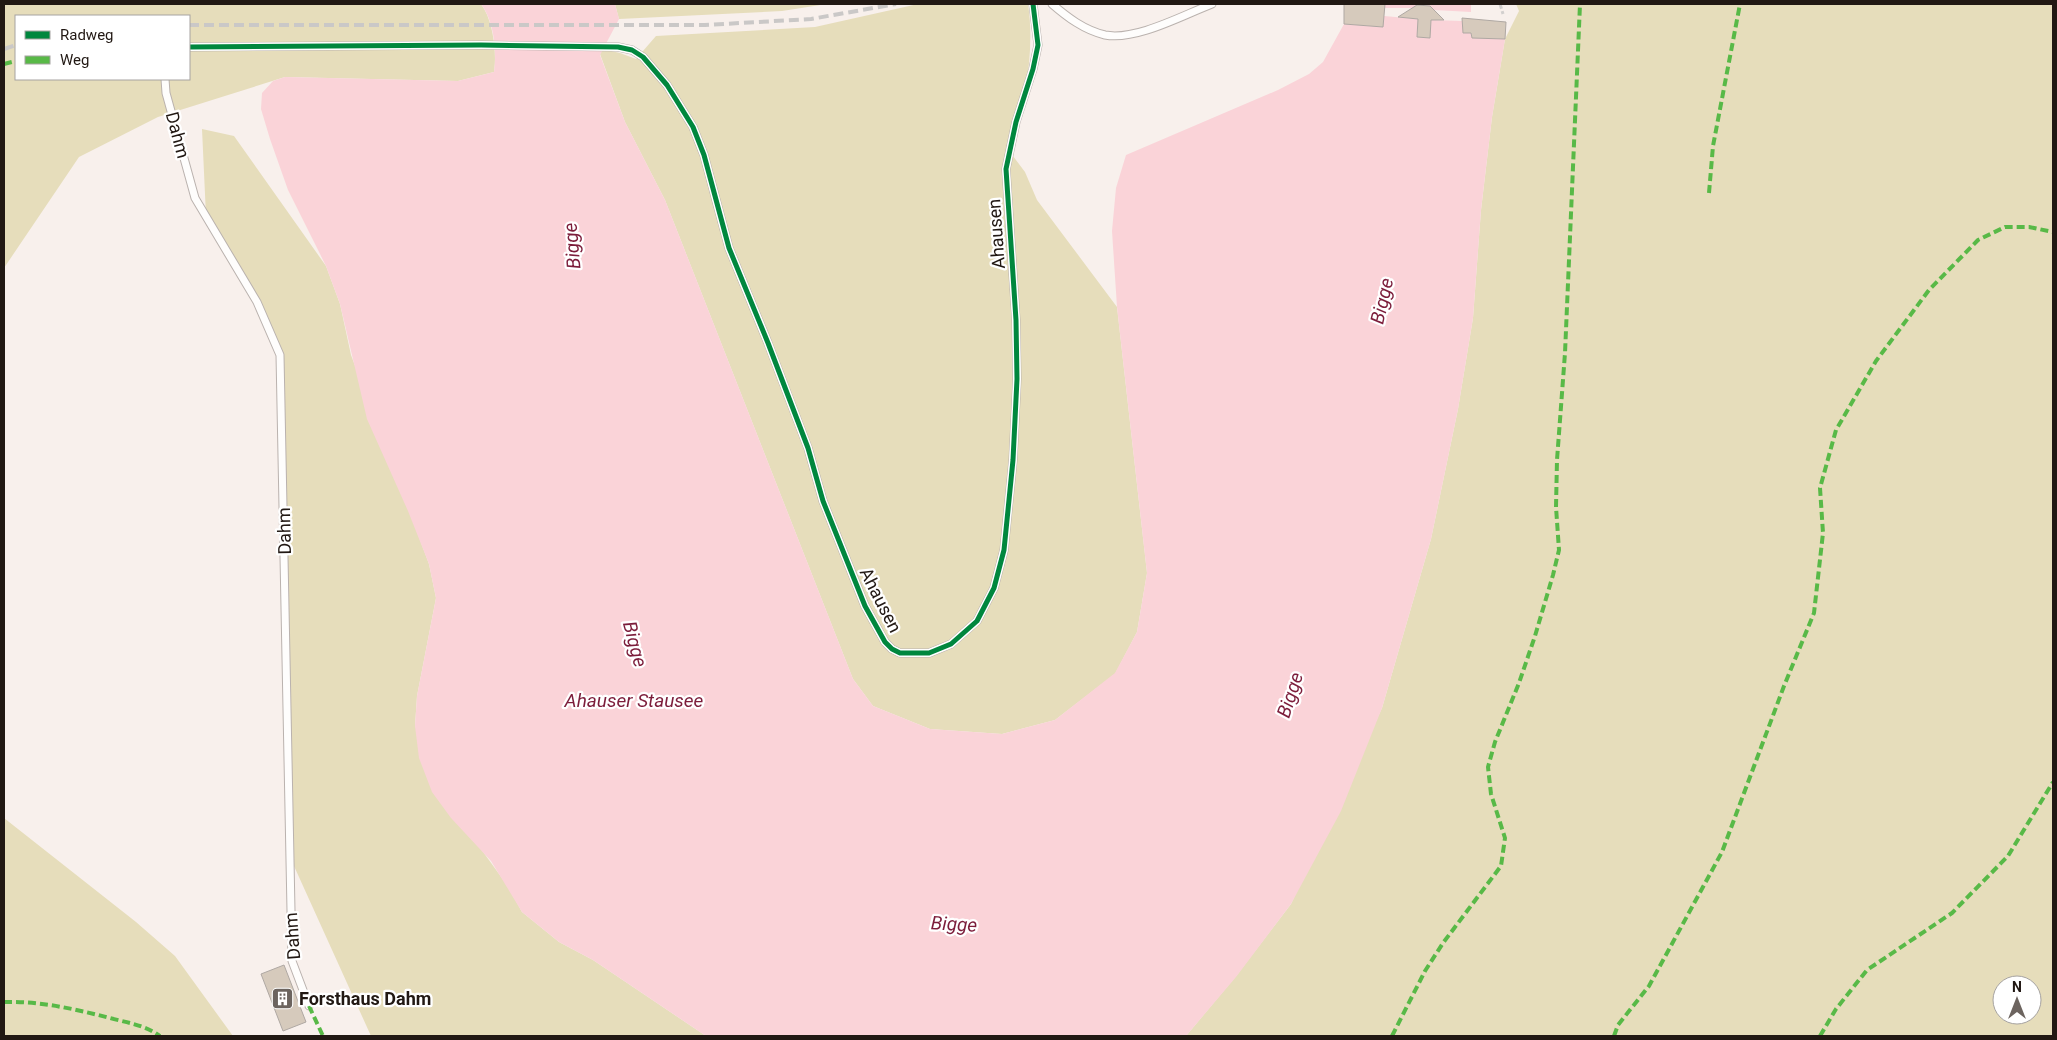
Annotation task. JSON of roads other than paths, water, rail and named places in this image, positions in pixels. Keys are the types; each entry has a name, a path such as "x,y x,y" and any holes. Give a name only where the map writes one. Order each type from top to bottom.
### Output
{"lane":[{"name":"Ahausen","path":"190,47 618,46 632,50 643,57 667,85 693,127 704,155 729,248 808,448 823,501 866,606 885,642 892,649 900,653 929,653 951,644 977,621 994,588 1004,550 1013,460 1017,379 1016,320 1006,169 1016,122 1033,69 1038,45 1034,4"},
{"path":"1052,4 1072,20 1088,28 1105,35 1121,36 1146,30 1212,4"},
{"name":"Dahm","path":"165,80 166,93 195,198 256,302 280,354 292,961 309,1006"}],"water":[{"name":"Ahauser Stausee","path":"481,4 615,4 619,19 600,55 625,122 665,200 853,679 873,706 930,729 1002,734 1055,720 1115,673 1137,632 1147,573 1117,307 1112,231 1116,188 1126,155 1278,90 1309,74 1323,62 1344,24 1382,27 1384,16 1418,19 1417,37 1429,38 1431,20 1463,21 1463,33 1471,33 1472,38 1505,39 1492,117 1481,210 1473,318 1458,409 1431,539 1382,708 1341,811 1291,904 1236,977 1186,1036 706,1036 593,960 559,942 522,912 491,861 451,818 432,792 419,758 415,726 417,696 436,598 429,564 408,511 367,419 340,304 326,266 288,190 261,109 262,93 273,81 285,77 458,81 494,72 494,36 489,19"},
{"path":"1385,4 1471,4 1471,12 1434,10 1430,6 1417,5 1413,8 1385,8"}],"railway":[{"path":"190,25 705,25 811,19 896,4"},
{"path":"4,49 15,45"}],"place":[{"name":"Forsthaus Dahm","path":"283,998"}],"water label":[{"name":"Bigge","path":"572,246"},
{"name":"Bigge","path":"1382,301"},
{"name":"Bigge","path":"635,644"},
{"name":"Bigge","path":"1290,695"},
{"name":"Bigge","path":"954,924"}]}
